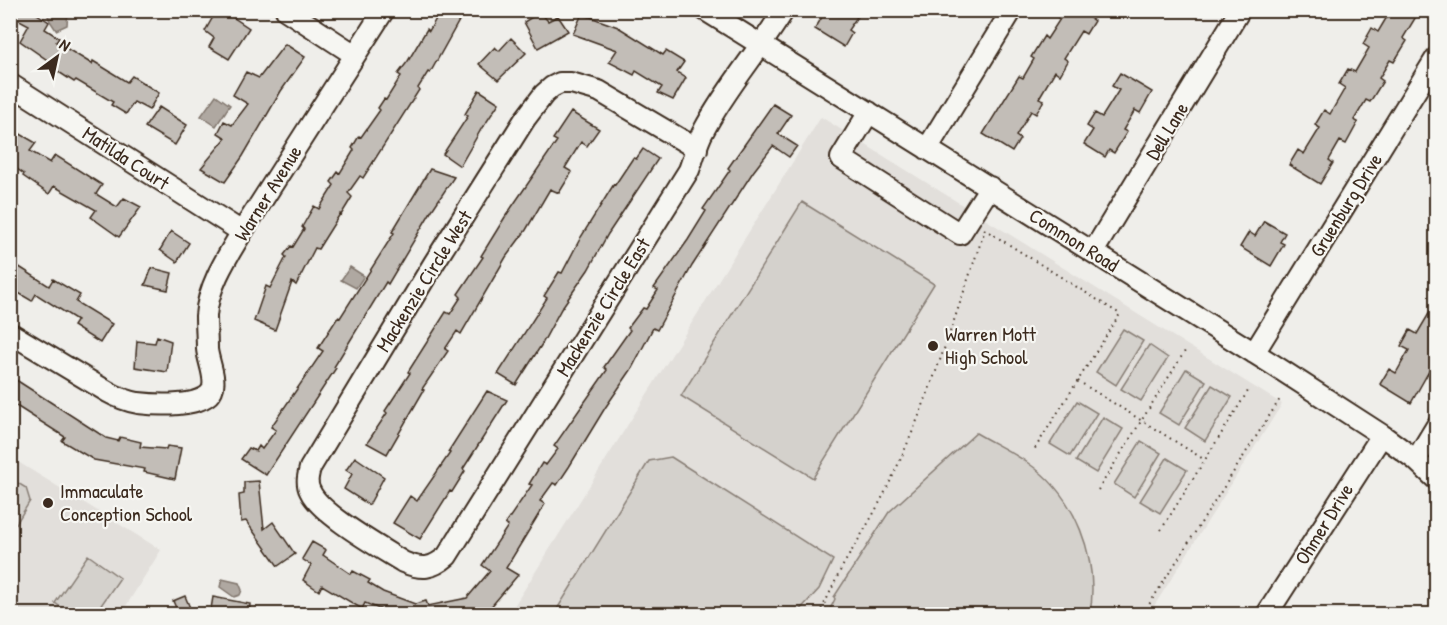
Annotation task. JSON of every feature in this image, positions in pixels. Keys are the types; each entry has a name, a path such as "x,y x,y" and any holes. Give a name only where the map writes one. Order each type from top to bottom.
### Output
{"street":[{"path":"286,10 355,55"},
{"name":"Warner Avenue","path":"10,333 71,371 123,399 137,403 172,404 204,399 211,393 213,385 207,350 206,314 221,268 384,10"},
{"name":"Common Road","path":"705,10 1382,435 1437,479"},
{"name":"Mackenzie Circle East","path":"437,564 447,556 689,170 702,133 710,119 784,10"},
{"path":"927,149 1012,10"},
{"name":"Dell Lane","path":"1093,252 1240,10"},
{"name":"Gruenburg Drive","path":"1254,353 1437,58"},
{"name":"Mackenzie Circle West","path":"437,564 427,568 416,567 396,558 325,508 310,491 307,480 310,468 434,263 525,119 544,94 560,83 571,83 599,91 697,149"},
{"name":"Matilda Court","path":"10,84 242,232"},
{"path":"870,112 841,158 960,234 977,225 990,188"},
{"path":"1416,460 1437,427"},
{"name":"Ohmer Drive","path":"1267,615 1382,435"}],"path":[{"path":"818,615 827,602 843,564 871,520 889,484 934,377 977,225 1120,314 1034,450"},
{"path":"1098,490 1185,351"},
{"path":"1078,381 1205,460"},
{"path":"1161,530 1248,392"},
{"path":"1143,615 1280,399"}],"shaded area":[{"path":"46,11 68,11 67,25 56,30"},
{"path":"216,95 230,105 216,126 201,116"},
{"name":"Warren Mott High School","path":"821,117 1282,404 1149,614 509,614"},
{"path":"802,202 934,284 813,478 681,396"},
{"path":"350,267 364,276 356,288 341,280"},
{"path":"1123,329 1143,341 1116,385 1096,372"},
{"path":"1149,345 1168,358 1141,401 1121,389"},
{"path":"1186,369 1206,381 1179,425 1159,413"},
{"path":"1212,385 1232,397 1205,441 1185,428"},
{"path":"1077,401 1097,413 1070,456 1050,444"},
{"path":"1103,417 1123,429 1096,473 1076,461"},
{"path":"976,433 1028,463 1045,477 1071,511 1087,550 1091,571 1090,614 830,614 834,597 889,512"},
{"path":"1141,441 1161,453 1134,497 1114,484"},
{"name":"Immaculate Conception School","path":"10,457 161,550 121,614 11,614"},
{"path":"671,457 833,560 819,589 796,614 554,614 649,461"},
{"path":"1167,458 1187,470 1160,513 1140,501"},
{"path":"11,479 26,488 30,501 11,532"},
{"path":"88,555 120,578 95,614 71,614 55,603"},
{"path":"222,579 239,583 242,590 240,595 234,597 220,587"}],"building":[{"path":"10,10 31,10 49,22 45,29 59,38 56,42 127,82 132,76 159,93 149,110 134,102 126,114 111,105 113,102 76,80 74,82 48,65 50,62 20,41 29,25 10,15"},
{"path":"217,10 222,10 249,28 229,59 209,47 214,38 205,31"},
{"path":"441,10 465,10 430,73 428,72 363,178 360,176 348,193 352,197 341,215 318,249 315,248 296,285 292,282 275,330 254,321 266,286 270,288 286,257 284,255 291,246 293,247 314,206 319,209 334,185 331,182 338,172 340,173 354,150 352,148 359,136 361,137 380,110 378,108 384,99 386,100 401,76 398,74"},
{"path":"826,10 847,10 857,17 848,30 852,33 844,47 815,29"},
{"path":"1047,10 1094,10 1090,18 1094,21 1086,34 1081,31 1064,58 1068,61 1060,75 1055,71 1039,98 1044,100 1036,114 1031,111 1016,136 1020,139 1012,152 983,134 1019,76 1023,78 1034,59 1031,57 1044,36 1047,39 1060,19"},
{"path":"1391,10 1420,10 1403,38 1407,41 1394,62 1390,60 1379,78 1383,81 1370,102 1366,100 1354,120 1358,122 1346,144 1340,141 1329,160 1333,163 1320,184 1289,165 1298,150 1304,154 1320,128 1315,125 1324,110 1330,114 1345,88 1339,84 1348,69 1355,72 1369,48 1363,44 1372,28 1378,32"},
{"path":"540,12 548,21 558,16 568,31 538,48 524,22"},
{"path":"582,14 618,27 663,55 666,51 684,62 677,72 686,78 673,100 658,93 662,87 636,71 634,75 609,62 617,50 573,34"},
{"path":"511,38 526,53 498,80 479,64 495,47 499,51"},
{"path":"285,44 305,57 281,91 225,182 201,168 226,138 218,133 224,121 232,125 248,104 233,95 246,72 259,78"},
{"path":"1120,73 1152,92 1140,113 1135,110 1123,130 1127,132 1114,153 1109,150 1105,157 1084,144 1093,130 1087,126 1095,113 1102,117 1119,90 1112,86"},
{"path":"479,90 499,103 460,166 443,154 468,116 465,114"},
{"path":"773,104 791,115 778,134 797,146 789,157 773,146 753,172 692,266 657,330 653,328 631,370 569,467 557,485 553,483 540,501 545,504 506,568 518,575 484,615 383,615 384,611 365,603 362,609 322,585 319,591 303,580 311,565 302,559 312,542 326,550 323,555 351,574 353,571 370,580 368,583 383,592 415,604 426,601 428,606 467,598 490,571 482,565 508,526 505,524 532,485 529,484 542,463 546,465 558,449 554,446 607,370 604,367 630,330 628,328 643,308 646,309 658,290 654,288 706,211 703,209 730,170 728,168"},
{"path":"159,107 187,125 175,145 145,127"},
{"path":"571,112 599,129 587,146 581,142 565,168 572,172 559,193 550,189 526,230 506,257 461,334 457,331 445,349 448,351 422,389 424,390 387,454 367,443 446,312 450,314 461,297 458,294 483,257 481,256 505,217 557,141 553,139"},
{"path":"10,128 36,143 30,151 50,163 55,155 102,185 96,194 117,207 124,198 141,207 119,237 91,217 96,210 54,186 49,194 10,164"},
{"path":"643,149 658,159 608,234 516,385 498,374 547,298 544,296 559,272 562,273 614,184 633,158 636,159"},
{"path":"430,169 454,177 388,284 386,282 334,367 336,368 266,475 241,459 249,448 256,451 259,446 262,449 276,430 271,427 323,351 318,348 338,317 340,318 394,233 392,232"},
{"path":"1264,221 1285,233 1280,242 1284,244 1271,266 1240,247 1249,232 1255,236"},
{"path":"171,231 189,243 177,262 160,250"},
{"path":"10,261 49,286 53,279 80,295 76,302 112,324 100,343 73,326 77,320 36,294 32,301 10,288"},
{"path":"152,268 172,273 168,290 145,285"},
{"path":"1437,300 1437,357 1411,403 1380,384 1389,369 1396,373 1409,350 1401,346 1410,330 1417,334"},
{"path":"157,336 171,341 167,372 135,367 137,341 155,343"},
{"path":"10,376 106,438 118,441 120,437 141,442 140,447 181,448 175,479 144,472 145,469 94,460 62,441 65,437 10,402"},
{"path":"487,391 507,400 463,469 465,471 452,492 450,491 420,539 393,523 410,496 417,501 450,453 448,452"},
{"path":"355,457 384,477 369,505 344,489 352,474 346,470"},
{"path":"259,481 264,529 273,522 295,554 278,566 246,521 241,522 239,495 244,494 244,482"},
{"path":"185,596 193,615 179,615 173,601"},
{"path":"213,597 250,604 249,615 210,615"}],"place":[{"name":"Warren Mott High School","path":"933,346"},
{"name":"Immaculate Conception School","path":"48,503"}]}
